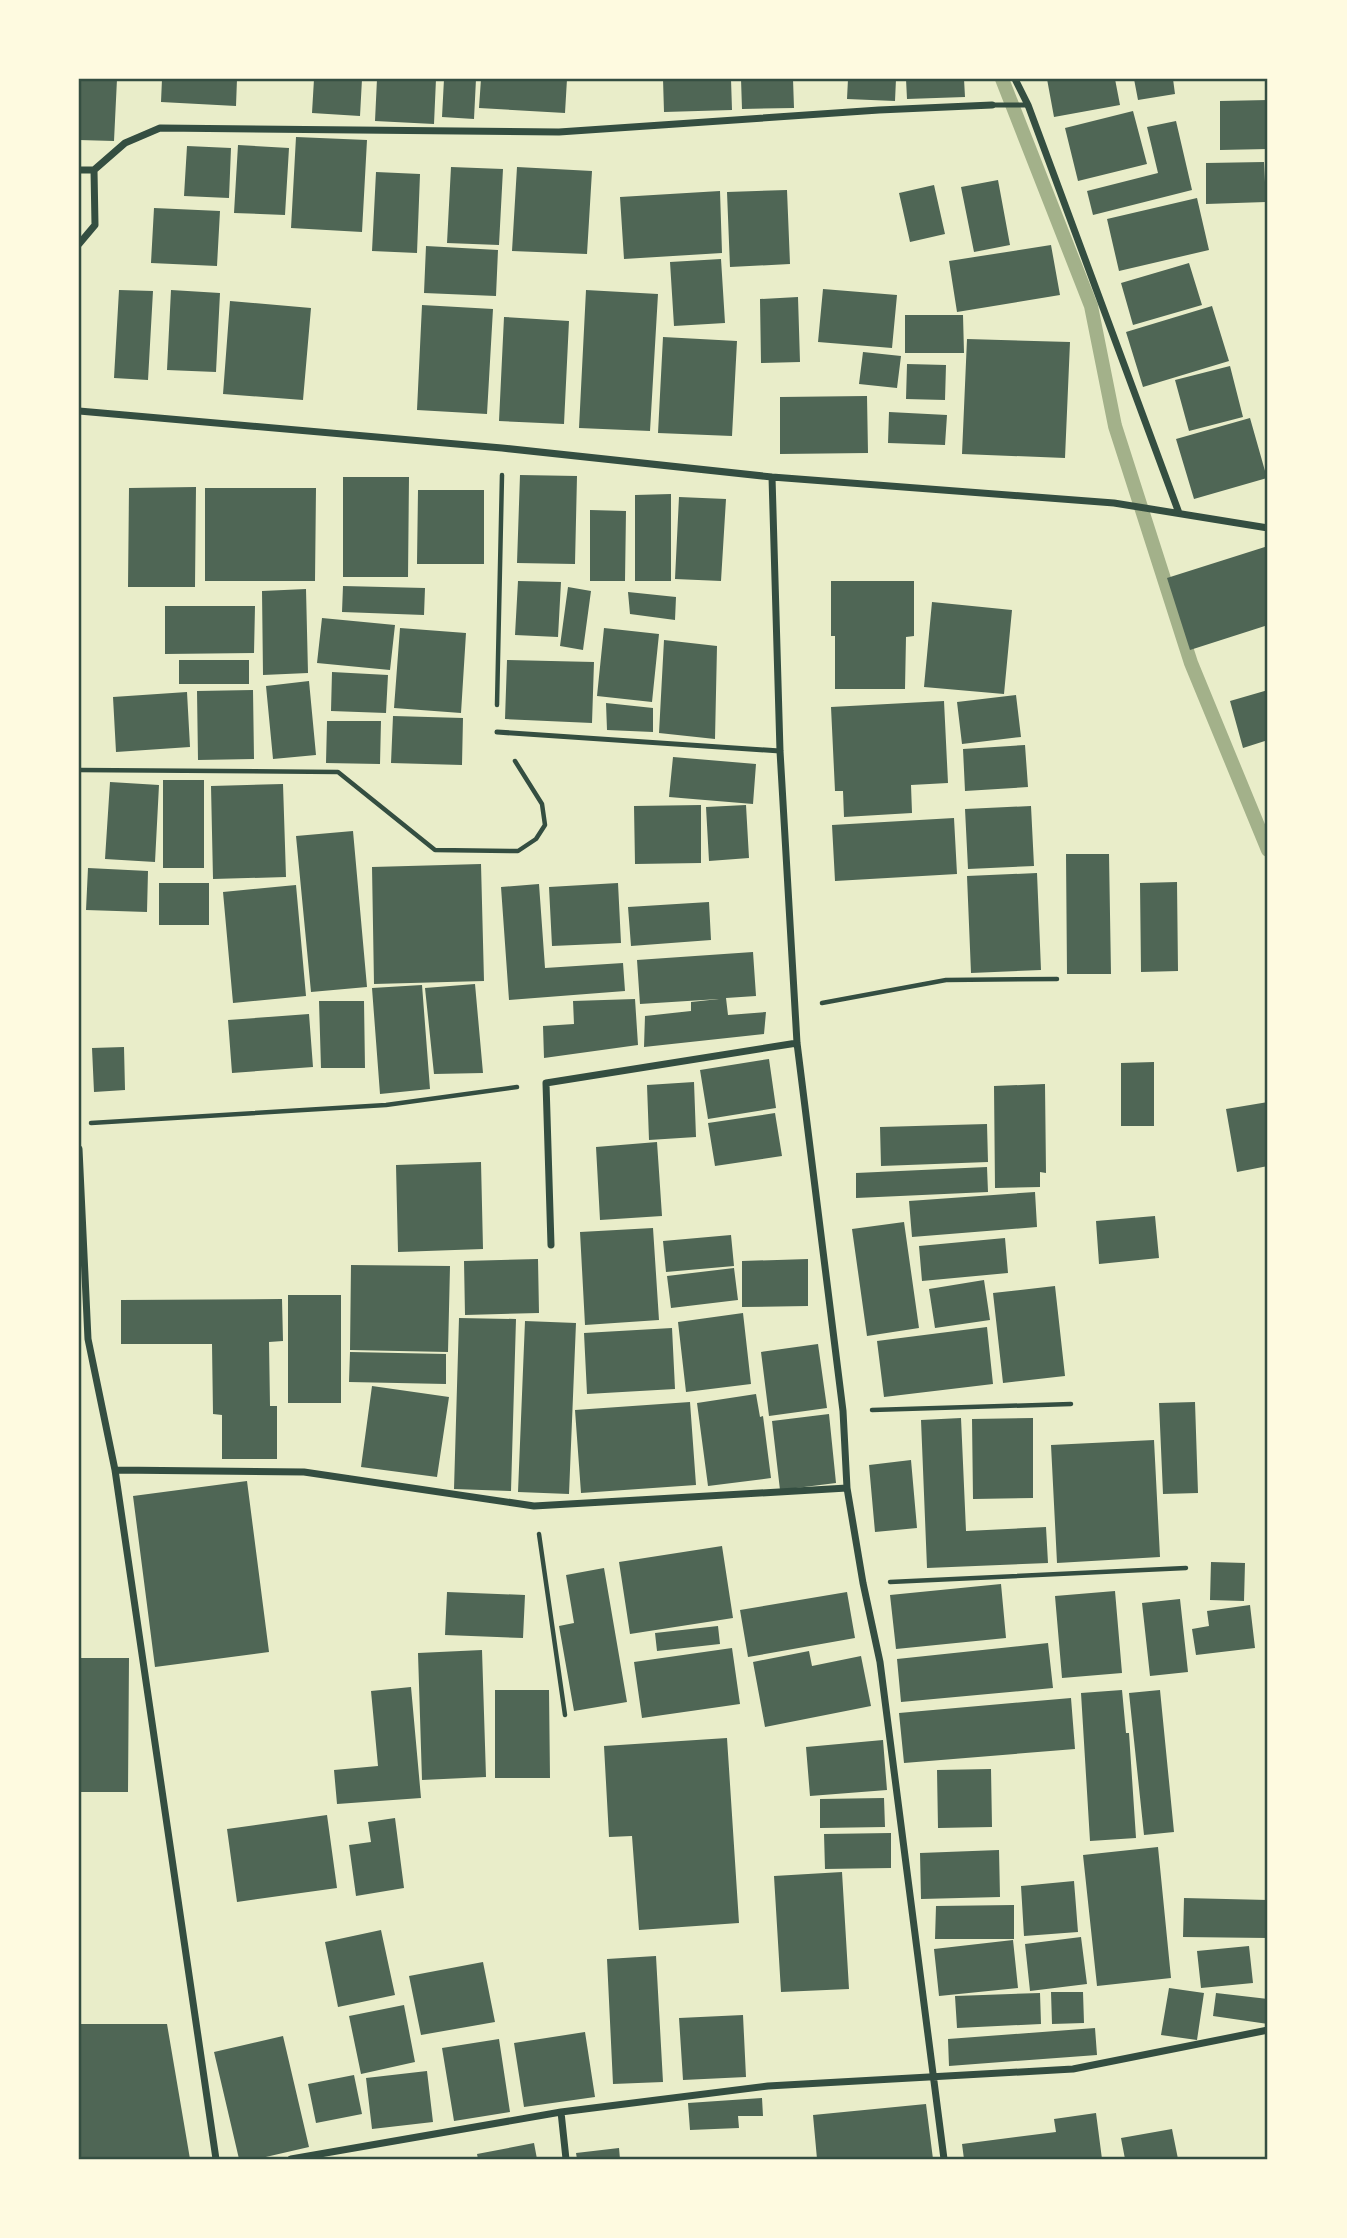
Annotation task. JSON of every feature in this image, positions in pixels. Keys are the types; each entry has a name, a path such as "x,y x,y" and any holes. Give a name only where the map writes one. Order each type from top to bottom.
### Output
{"street":[{"path":"1015,79 1180,513"},
{"path":"79,170 94,170 125,143 160,128 559,132 992,105"},
{"path":"79,244 95,225 94,170"},
{"path":"79,411 502,447 772,477 1114,503 1268,528"},
{"path":"772,477 780,751 797,1043 843,1411 847,1488 880,1662 944,2159"},
{"path":"551,1245 546,1083 797,1043"},
{"path":"79,1149 88,1339 115,1470 216,2159"},
{"path":"115,1470 304,1472 534,1506 847,1488"},
{"path":"291,2159 561,2112 768,2086 1073,2069 1268,2030"},
{"path":"561,2112 566,2159"}],"lane":[{"path":"992,105 1024,104"},
{"path":"496,732 780,751"}],"path":[{"path":"79,770 338,772"},
{"path":"795,1008 946,980 1057,979"},
{"path":"79,1124 386,1105 546,1083"},
{"path":"843,1411 1071,1404"},
{"path":"534,1506 565,1715"},
{"path":"863,1583 1186,1568"}],"building":[{"path":"79,79 117,79 114,141 79,140"},
{"path":"162,79 237,79 236,106 161,102"},
{"path":"314,79 362,79 360,116 312,113"},
{"path":"377,79 436,79 434,124 375,121"},
{"path":"444,79 476,79 474,119 442,117"},
{"path":"481,79 567,79 565,113 479,108"},
{"path":"663,79 731,79 732,110 664,112"},
{"path":"741,79 793,79 794,108 742,109"},
{"path":"848,79 896,79 895,101 847,99"},
{"path":"906,79 964,79 965,97 907,99"},
{"path":"1047,79 1115,79 1120,105 1054,117"},
{"path":"1134,79 1173,79 1175,94 1138,100"},
{"path":"1268,100 1268,149 1220,150 1220,101"},
{"path":"1133,111 1147,164 1078,181 1065,128"},
{"path":"1176,121 1192,190 1093,215 1087,191 1158,173 1147,127"},
{"path":"296,137 367,140 362,232 291,228"},
{"path":"238,145 289,148 285,215 234,213"},
{"path":"187,146 231,148 229,198 184,196"},
{"path":"1264,162 1266,202 1206,204 1206,163"},
{"path":"451,167 503,169 499,245 447,243"},
{"path":"517,167 592,171 587,254 512,251"},
{"path":"376,172 420,174 417,253 372,251"},
{"path":"998,180 1010,245 974,252 961,187"},
{"path":"934,185 945,234 910,242 899,193"},
{"path":"787,190 790,264 730,267 727,192"},
{"path":"720,191 722,253 624,259 620,197"},
{"path":"1197,198 1209,250 1119,271 1107,219"},
{"path":"154,208 220,211 217,266 151,263"},
{"path":"1051,245 1060,295 957,312 949,261"},
{"path":"426,246 498,250 496,296 424,293"},
{"path":"721,259 725,323 674,326 670,262"},
{"path":"1189,263 1202,305 1133,325 1121,283"},
{"path":"823,289 897,295 892,348 818,342"},
{"path":"119,290 153,291 148,380 114,378"},
{"path":"171,290 220,293 216,372 167,370"},
{"path":"586,290 658,294 650,431 579,428"},
{"path":"798,297 800,362 761,363 760,299"},
{"path":"230,301 311,308 303,400 223,394"},
{"path":"422,305 493,309 487,414 417,410"},
{"path":"1212,306 1229,361 1143,387 1126,332"},
{"path":"905,315 963,315 964,353 905,353"},
{"path":"504,317 569,321 564,424 499,421"},
{"path":"663,337 737,341 732,436 658,433"},
{"path":"967,339 1070,342 1065,458 962,454"},
{"path":"863,352 901,356 897,388 859,384"},
{"path":"907,364 946,365 945,400 906,399"},
{"path":"1230,366 1243,417 1189,431 1175,380"},
{"path":"867,396 868,453 780,454 780,397"},
{"path":"889,412 947,415 945,445 888,443"},
{"path":"1250,418 1267,478 1194,499 1176,439"},
{"path":"520,475 577,476 575,564 517,563"},
{"path":"343,477 409,477 408,577 343,577"},
{"path":"196,487 195,587 128,587 129,488"},
{"path":"205,488 316,488 315,581 205,581"},
{"path":"418,490 484,490 484,564 417,564"},
{"path":"671,494 671,581 635,581 635,495"},
{"path":"679,497 726,499 721,581 675,579"},
{"path":"590,510 626,511 625,581 590,581"},
{"path":"1268,546 1268,625 1190,650 1167,578"},
{"path":"518,581 561,582 558,637 515,635"},
{"path":"831,581 914,581 914,636 906,637 905,689 835,689"},
{"path":"343,586 425,588 424,615 342,612"},
{"path":"568,587 591,591 583,650 560,646"},
{"path":"306,589 308,673 263,675 262,591"},
{"path":"628,592 676,597 675,620 630,614"},
{"path":"932,602 1012,610 1004,694 924,687"},
{"path":"165,606 255,606 254,653 165,654"},
{"path":"322,618 395,625 390,670 317,663"},
{"path":"400,628 466,633 461,713 394,708"},
{"path":"604,628 659,634 652,702 597,696"},
{"path":"664,640 717,646 715,739 659,733"},
{"path":"179,660 249,660 249,684 179,684"},
{"path":"507,660 594,662 592,723 505,719"},
{"path":"332,672 388,675 386,713 331,711"},
{"path":"309,681 316,755 273,759 266,686"},
{"path":"253,690 254,759 198,760 197,691"},
{"path":"1268,690 1268,740 1243,748 1230,701"},
{"path":"187,692 190,747 116,752 113,697"},
{"path":"1016,695 1021,737 962,744 957,702"},
{"path":"944,701 948,783 911,785 912,813 844,817 843,791 835,791 831,707"},
{"path":"606,703 653,708 653,732 607,730"},
{"path":"393,716 463,718 462,765 391,763"},
{"path":"327,721 381,721 380,764 326,763"},
{"path":"1025,745 1028,787 965,791 963,749"},
{"path":"673,757 756,764 753,804 669,797"},
{"path":"163,780 204,780 204,868 163,868"},
{"path":"110,782 159,785 155,862 105,859"},
{"path":"283,784 286,877 213,879 211,786"},
{"path":"701,805 701,863 635,864 634,806"},
{"path":"746,805 749,858 709,861 706,807"},
{"path":"1031,806 1034,866 968,869 965,809"},
{"path":"954,818 957,874 835,881 832,825"},
{"path":"353,831 367,987 311,992 296,836"},
{"path":"1066,854 1109,854 1111,974 1067,974"},
{"path":"481,864 484,981 374,984 372,867"},
{"path":"88,868 148,871 147,912 86,910"},
{"path":"1037,873 1041,970 971,973 967,876"},
{"path":"1177,882 1178,971 1141,972 1140,883"},
{"path":"159,883 209,883 209,925 159,925"},
{"path":"618,883 621,943 552,946 549,887"},
{"path":"539,884 545,968 623,963 625,991 509,1000 501,887"},
{"path":"296,885 306,996 233,1003 223,892"},
{"path":"709,902 711,940 631,946 628,907"},
{"path":"753,952 756,996 726,998 728,1015 766,1012 764,1034 644,1047 645,1016 691,1011 691,1002 719,999 640,1004 637,960"},
{"path":"475,984 483,1073 434,1074 425,988"},
{"path":"422,985 430,1089 380,1094 372,988"},
{"path":"635,999 638,1045 544,1058 543,1026 574,1024 573,1001"},
{"path":"319,1001 364,1001 365,1068 321,1068"},
{"path":"309,1014 313,1067 232,1073 228,1020"},
{"path":"124,1047 125,1090 94,1092 92,1048"},
{"path":"769,1059 776,1108 708,1119 700,1070"},
{"path":"1154,1062 1154,1126 1121,1126 1121,1063"},
{"path":"694,1082 696,1137 649,1140 647,1085"},
{"path":"1045,1084 1046,1173 1040,1172 1040,1187 995,1188 994,1086"},
{"path":"1268,1102 1268,1166 1237,1172 1226,1109"},
{"path":"775,1113 782,1156 715,1166 708,1123"},
{"path":"987,1124 988,1162 881,1166 880,1127"},
{"path":"657,1142 662,1216 600,1220 596,1147"},
{"path":"481,1162 483,1249 398,1252 396,1165"},
{"path":"987,1167 988,1192 856,1198 856,1173"},
{"path":"1035,1192 1037,1227 912,1237 909,1201"},
{"path":"1155,1216 1159,1258 1099,1264 1096,1221"},
{"path":"904,1222 919,1328 867,1336 852,1229"},
{"path":"653,1228 659,1320 585,1325 580,1232"},
{"path":"731,1235 734,1266 666,1272 663,1241"},
{"path":"1005,1238 1008,1273 922,1281 919,1246"},
{"path":"538,1259 539,1313 465,1315 464,1261"},
{"path":"808,1259 808,1306 742,1307 742,1261"},
{"path":"351,1265 450,1266 448,1352 350,1350"},
{"path":"734,1268 738,1300 671,1308 667,1276"},
{"path":"984,1280 990,1320 935,1328 929,1289"},
{"path":"1055,1286 1065,1376 1003,1383 993,1293"},
{"path":"288,1295 341,1295 341,1403 288,1403"},
{"path":"282,1299 283,1341 269,1342 270,1406 277,1406 277,1459 222,1459 222,1415 213,1414 212,1344 121,1344 121,1300"},
{"path":"743,1313 751,1384 686,1392 678,1322"},
{"path":"459,1318 516,1319 511,1491 454,1489"},
{"path":"525,1321 576,1323 569,1494 518,1492"},
{"path":"987,1327 993,1384 884,1397 877,1341"},
{"path":"672,1328 675,1389 587,1394 584,1333"},
{"path":"818,1344 827,1408 769,1416 761,1352"},
{"path":"350,1352 446,1354 446,1384 349,1382"},
{"path":"372,1386 449,1397 437,1477 361,1467"},
{"path":"756,1394 760,1417 763,1416 771,1478 708,1486 697,1403"},
{"path":"690,1402 696,1485 581,1493 575,1410"},
{"path":"1195,1402 1198,1493 1163,1494 1159,1403"},
{"path":"829,1414 836,1483 780,1490 772,1421"},
{"path":"961,1418 966,1531 1046,1527 1048,1563 927,1568 921,1420"},
{"path":"1033,1418 1033,1498 973,1499 972,1419"},
{"path":"1154,1440 1160,1557 1057,1563 1051,1445"},
{"path":"911,1460 917,1528 875,1532 869,1465"},
{"path":"247,1481 269,1652 155,1667 133,1496"},
{"path":"722,1546 733,1618 630,1634 619,1562"},
{"path":"1211,1562 1245,1563 1244,1601 1210,1600"},
{"path":"604,1568 627,1702 574,1711 559,1626 574,1623 566,1575"},
{"path":"1001,1584 1006,1638 896,1649 890,1595"},
{"path":"1115,1591 1122,1673 1062,1678 1055,1596"},
{"path":"447,1592 525,1595 523,1638 445,1635"},
{"path":"847,1592 855,1638 748,1657 740,1610"},
{"path":"1180,1599 1188,1672 1150,1676 1142,1603"},
{"path":"1250,1605 1255,1648 1196,1655 1192,1629 1209,1626 1207,1611"},
{"path":"718,1626 720,1644 657,1651 655,1633"},
{"path":"1048,1643 1053,1688 901,1702 897,1659"},
{"path":"732,1648 740,1704 642,1718 634,1662"},
{"path":"482,1650 486,1777 422,1780 418,1653"},
{"path":"809,1651 812,1666 861,1656 871,1706 765,1727 753,1662"},
{"path":"79,1658 129,1658 128,1792 79,1792"},
{"path":"411,1687 421,1798 337,1804 334,1770 378,1766 371,1691"},
{"path":"495,1690 549,1690 550,1778 495,1778"},
{"path":"1122,1690 1126,1733 1129,1733 1136,1838 1090,1841 1081,1693"},
{"path":"1160,1690 1174,1832 1144,1835 1129,1693"},
{"path":"1071,1698 1075,1749 904,1763 899,1713"},
{"path":"727,1738 739,1923 639,1930 632,1836 609,1837 604,1746"},
{"path":"883,1740 887,1790 810,1796 806,1747"},
{"path":"991,1769 992,1827 938,1828 937,1770"},
{"path":"884,1798 885,1827 820,1828 820,1799"},
{"path":"327,1815 337,1888 237,1902 227,1829"},
{"path":"395,1818 404,1888 356,1896 349,1845 371,1842 368,1822"},
{"path":"891,1833 891,1868 825,1869 824,1834"},
{"path":"1158,1847 1171,1978 1097,1986 1083,1855"},
{"path":"999,1850 1000,1897 921,1899 920,1853"},
{"path":"842,1872 849,1989 781,1992 774,1876"},
{"path":"1074,1881 1078,1932 1024,1936 1021,1886"},
{"path":"1184,1898 1268,1900 1268,1938 1183,1937"},
{"path":"1014,1905 1014,1939 935,1939 936,1906"},
{"path":"381,1930 395,1995 338,2007 325,1942"},
{"path":"1081,1937 1087,1984 1030,1991 1025,1944"},
{"path":"1013,1940 1018,1988 939,1996 934,1949"},
{"path":"1249,1946 1253,1983 1201,1988 1197,1951"},
{"path":"656,1956 663,2082 613,2084 607,1959"},
{"path":"483,1962 495,2022 421,2035 409,1976"},
{"path":"1169,1988 1204,1993 1197,2040 1161,2035"},
{"path":"1051,1992 1083,1992 1084,2023 1052,2024"},
{"path":"1040,1993 1041,2024 957,2028 955,1996"},
{"path":"1216,1993 1268,1999 1268,2024 1213,2016"},
{"path":"404,2005 415,2062 361,2074 349,2016"},
{"path":"743,2015 746,2077 683,2080 679,2018"},
{"path":"79,2024 167,2024 190,2159 79,2159"},
{"path":"1095,2028 1097,2055 949,2066 948,2039"},
{"path":"585,2032 595,2097 524,2107 514,2043"},
{"path":"283,2036 309,2147 257,2159 239,2159 214,2052"},
{"path":"499,2039 510,2112 454,2121 442,2048"},
{"path":"427,2071 433,2122 372,2129 366,2078"},
{"path":"354,2075 362,2114 316,2123 308,2084"},
{"path":"762,2098 763,2116 738,2116 739,2128 690,2130 688,2103"},
{"path":"926,2104 933,2159 817,2159 813,2115"},
{"path":"1096,2113 1102,2159 964,2159 962,2144 1056,2132 1054,2119"},
{"path":"1172,2129 1178,2159 1125,2159 1121,2138"},
{"path":"534,2143 537,2159 478,2159 477,2154"},
{"path":"619,2148 620,2159 577,2159 576,2153"}],"waterway":[{"path":"1002,79 1091,306 1115,426 1191,663 1268,850"}]}
